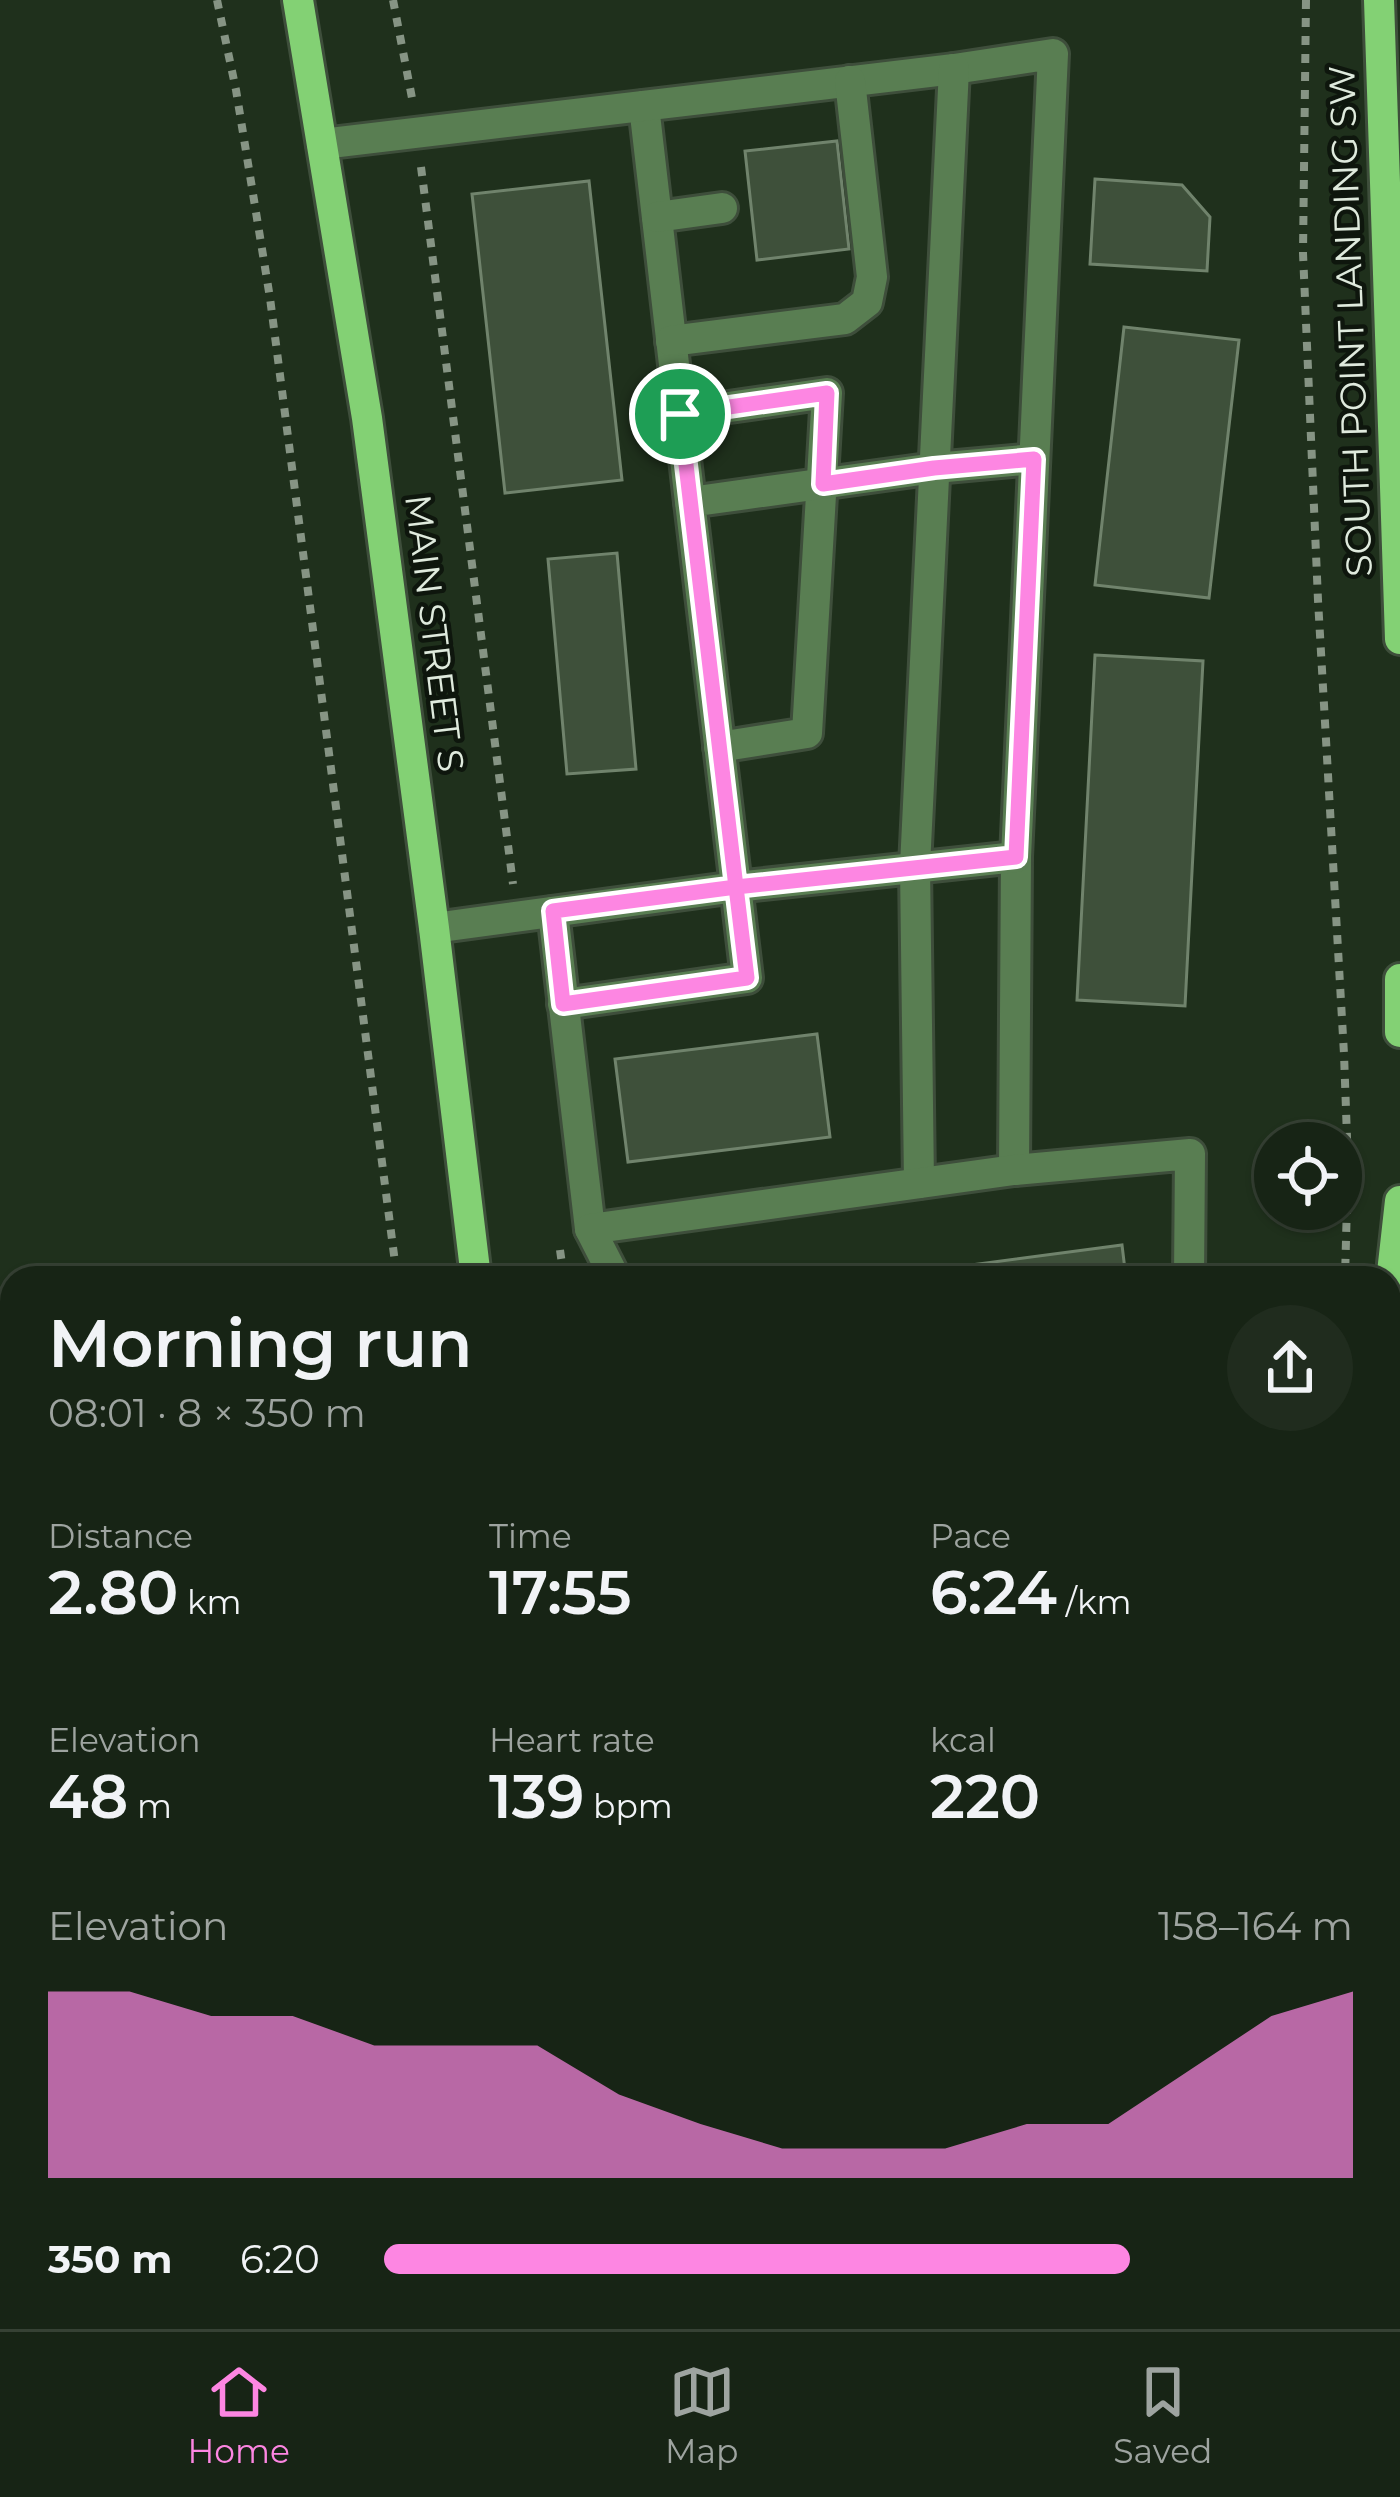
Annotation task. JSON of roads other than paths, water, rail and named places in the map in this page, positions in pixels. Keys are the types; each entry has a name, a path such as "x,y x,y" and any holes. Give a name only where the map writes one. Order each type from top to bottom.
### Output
{"main road":[{"name":"MAIN STREET S","path":"298,0 367,418 475,1266"},
{"name":"SOUTH POINT LANDING SW","path":"1379,0 1400,639"},
{"path":"1400,979 1400,1032"},
{"path":"1393,1266 1400,1201"}],"lane":[{"path":"322,144 1053,54 1016,857 1014,1170"},
{"path":"919,1183 915,866 954,69"},
{"path":"671,341 845,319 867,302 872,277 850,81"},
{"path":"563,1004 747,978 644,106"},
{"path":"657,217 722,208"},
{"path":"680,414 827,393 807,733 719,747"},
{"path":"690,502 1034,459"},
{"path":"434,928 736,887 1016,857"},
{"path":"553,911 590,1229 609,1266"},
{"path":"590,1229 1014,1170 1190,1154 1189,1266"}]}
